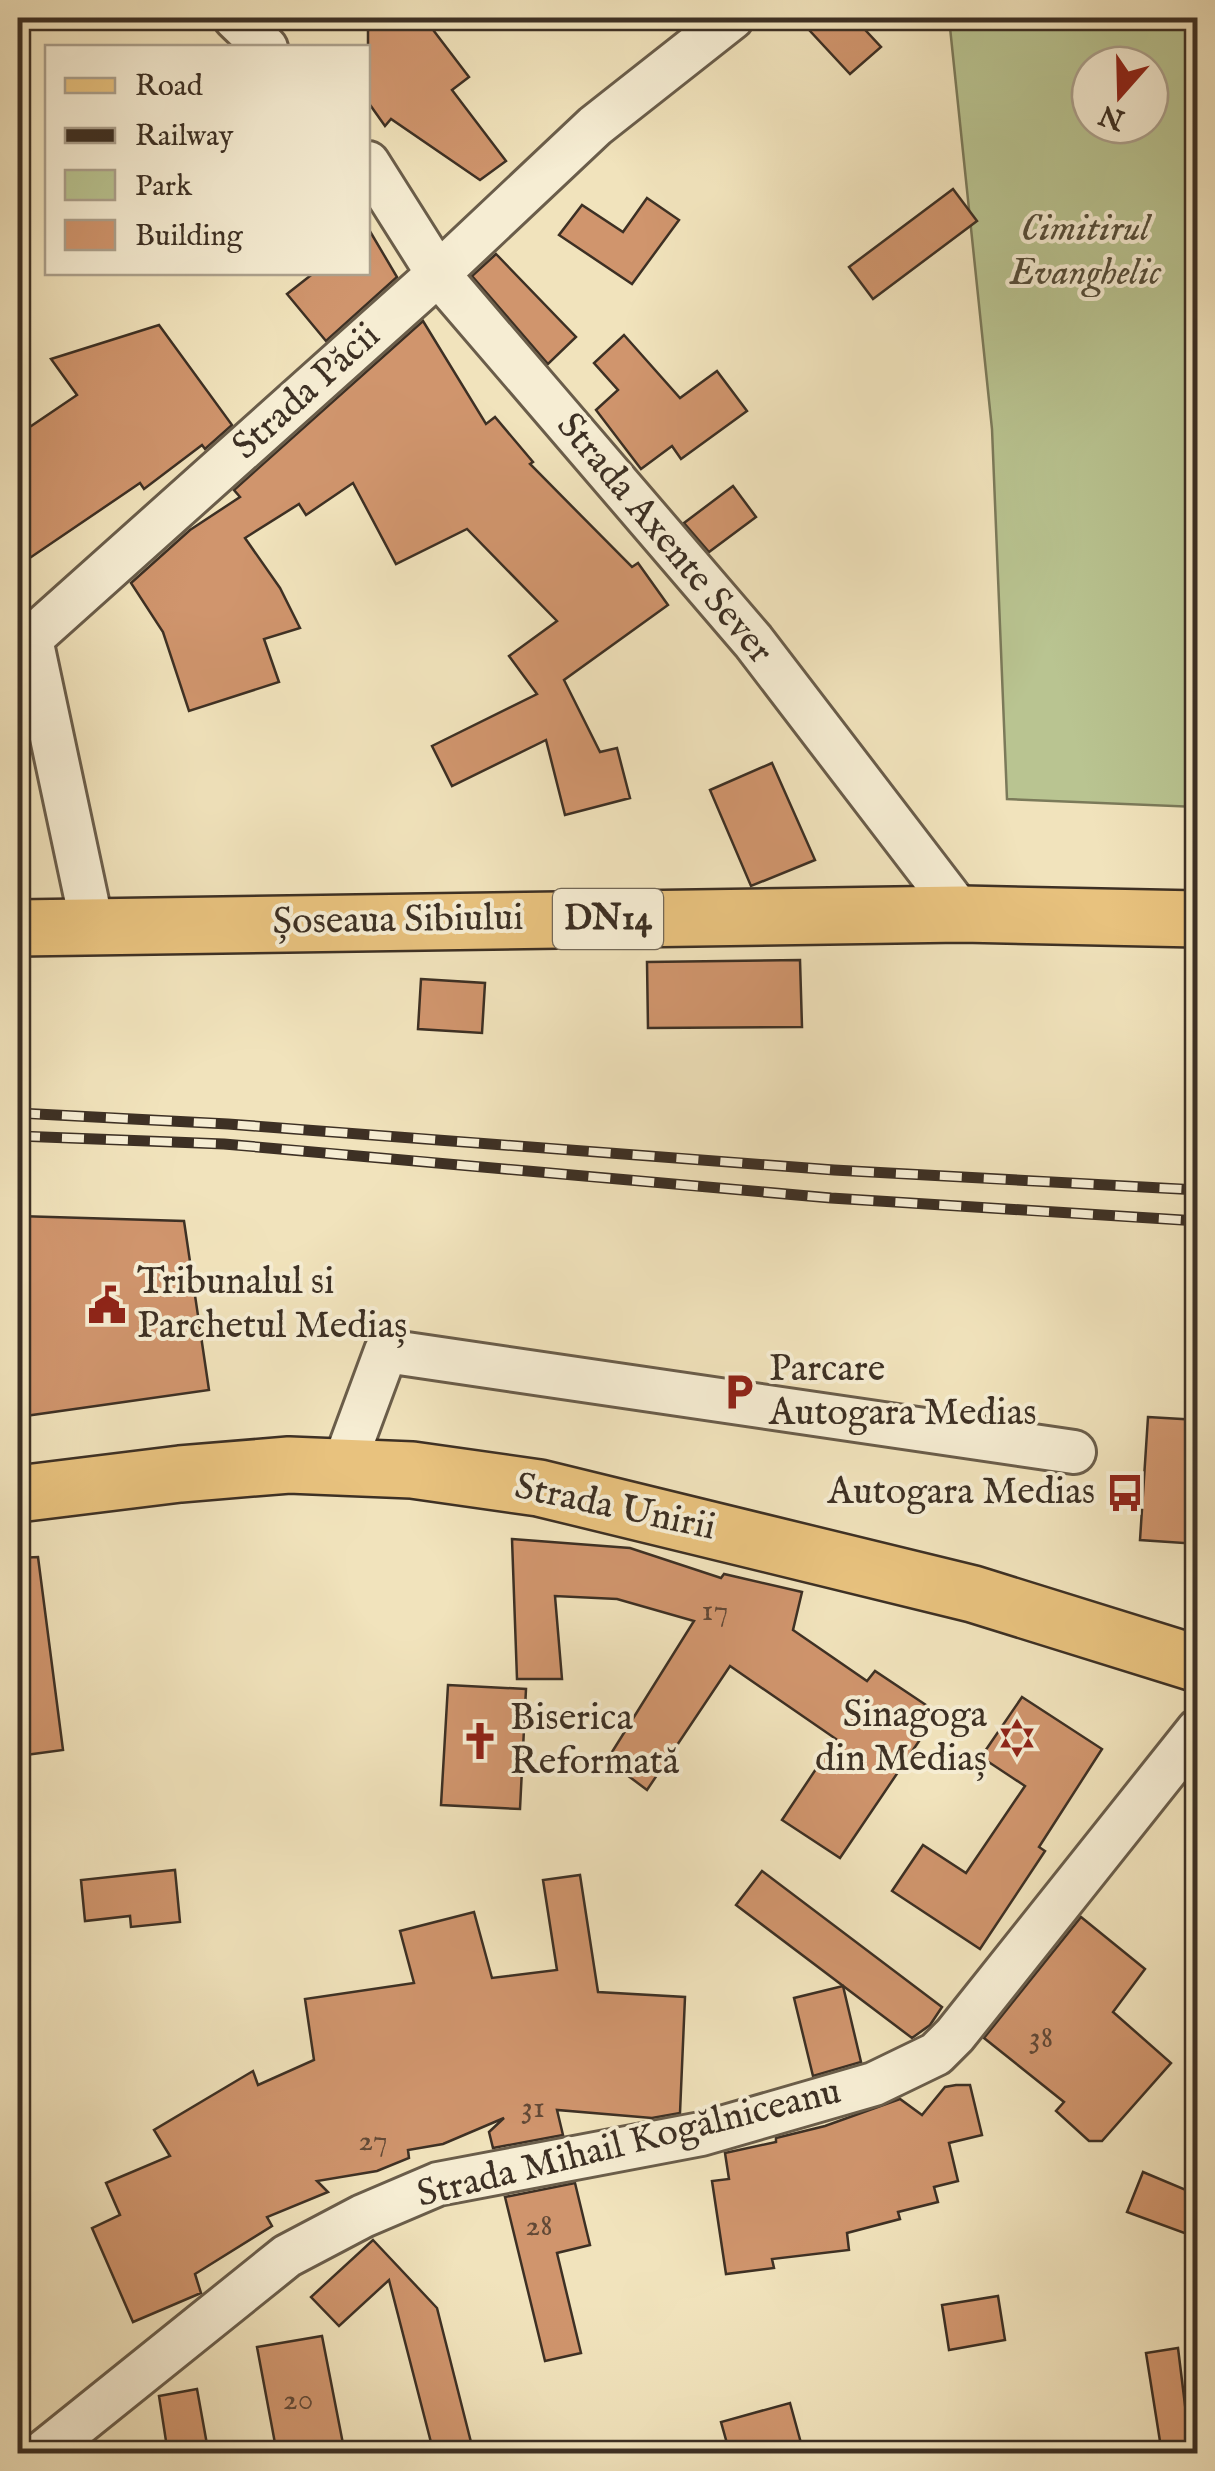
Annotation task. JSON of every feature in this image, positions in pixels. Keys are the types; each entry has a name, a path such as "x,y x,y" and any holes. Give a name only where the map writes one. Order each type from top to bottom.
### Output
{"main road":[{"name":"Șoseaua Sibiului","path":"18,928 962,914 1198,919"},
{"name":"Strada Unirii","path":"18,1494 253,1468 412,1470 574,1496 972,1594 1198,1664"}],"street":[{"path":"234,18 263,45"},
{"name":"Strada Păcii","path":"24,644 438,274 595,126 732,18"},
{"name":"Strada Axente Sever","path":"370,165 438,274 753,641 962,914"},
{"path":"24,644 92,925"},
{"path":"343,1467 386,1351 1074,1452"},
{"name":"Strada Mihail Kogălniceanu","path":"41,2454 287,2256 363,2216 438,2184 701,2134 874,2084 936,2054 1198,1730"}],"green space":[{"name":"Cimitirul Evanghelic","path":"949,18 1197,18 1197,807 1007,799 992,429"}],"building":[{"path":"368,18 424,18 469,77 452,90 506,161 480,180 391,119 385,126 370,105"},
{"path":"798,18 854,18 881,47 850,74"},
{"path":"953,189 977,221 873,299 849,267"},
{"path":"647,198 679,220 632,284 559,235 582,205 623,232"},
{"path":"370,231 397,277 326,341 287,294 311,275 370,275"},
{"path":"496,254 576,337 548,364 472,276"},
{"path":"423,321 486,424 495,417 533,462 530,464 632,567 638,563 668,605 564,680 600,752 617,748 630,798 565,815 546,740 452,786 432,746 537,694 509,656 557,621 467,529 396,564 353,483 306,515 299,504 245,538 280,588 300,628 264,639 279,682 189,711 163,632 131,583 190,530 240,497 234,490"},
{"path":"159,325 232,425 205,449 202,445 144,489 140,483 18,566 18,435 77,395 51,359"},
{"path":"624,335 680,398 717,371 747,411 681,459 672,446 641,469 596,410 618,390 594,363"},
{"path":"733,486 756,517 709,552 684,523"},
{"path":"772,763 815,860 751,886 710,790"},
{"path":"800,960 802,1027 648,1028 647,962"},
{"path":"421,979 485,983 482,1033 418,1029"},
{"name":"Tribunalul si Parchetul Mediaș","path":"18,1216 184,1221 209,1390 18,1417"},
{"path":"1148,1417 1198,1420 1198,1544 1140,1540"},
{"path":"512,1539 630,1548 721,1578 724,1574 802,1592 793,1630 867,1681 875,1671 938,1713 840,1858 782,1820 836,1739 730,1666 647,1790 607,1760 694,1621 617,1599 555,1596 562,1679 517,1679"},
{"path":"38,1557 63,1750 18,1756 18,1558"},
{"path":"448,1685 526,1689 520,1809 441,1805"},
{"path":"1022,1697 1102,1749 1039,1847 1045,1851 980,1949 892,1891 923,1845 966,1873 1025,1786 981,1757"},
{"path":"175,1870 180,1922 131,1927 130,1916 85,1921 81,1880"},
{"path":"762,1871 942,2007 930,2025 912,2038 736,1905"},
{"path":"580,1875 598,1992 685,1997 680,2113 652,2118 557,2110 563,2135 493,2148 489,2132 504,2118 443,2144 408,2150 409,2158 377,2171 317,2181 328,2192 267,2217 272,2226 195,2274 201,2293 133,2322 92,2228 120,2215 106,2183 170,2156 154,2130 253,2071 258,2085 314,2060 305,1999 414,1983 400,1931 474,1912 492,1978 557,1970 543,1880"},
{"path":"1081,1917 1145,1969 1113,2012 1171,2063 1102,2141 1089,2141 1056,2111 1064,2102 984,2038"},
{"path":"843,1986 861,2062 813,2076 794,1998"},
{"path":"970,2085 982,2135 949,2143 958,2181 934,2187 938,2202 898,2212 900,2219 847,2233 849,2250 772,2259 774,2268 726,2274 712,2181 729,2179 725,2153 776,2142 776,2138 825,2126 900,2099 922,2115 945,2087"},
{"path":"1143,2172 1198,2195 1198,2238 1127,2212"},
{"path":"575,2183 590,2245 557,2253 581,2353 545,2361 505,2197"},
{"path":"373,2240 437,2308 474,2454 434,2454 389,2280 339,2326 311,2297"},
{"path":"998,2296 1005,2340 949,2350 942,2305"},
{"path":"322,2336 345,2454 277,2454 257,2347"},
{"path":"1178,2348 1185,2405 1198,2401 1198,2447 1190,2448 1191,2454 1162,2454 1146,2353"},
{"path":"197,2389 208,2450 168,2454 159,2396"},
{"path":"790,2403 804,2454 730,2454 721,2422"}],"railway":[{"path":"18,1113 228,1124 834,1170 1198,1190"},
{"path":"18,1136 224,1144 831,1198 1198,1221"}],"place":[{"name":"Tribunalul si Parchetul Mediaș","path":"107,1305"},
{"name":"Parcare Autogara Medias","path":"739,1392"},
{"name":"Autogara Medias","path":"1125,1493"},
{"name":"Sinagoga din Mediaș","path":"1017,1738"},
{"name":"Biserica Reformată","path":"480,1741"}]}
